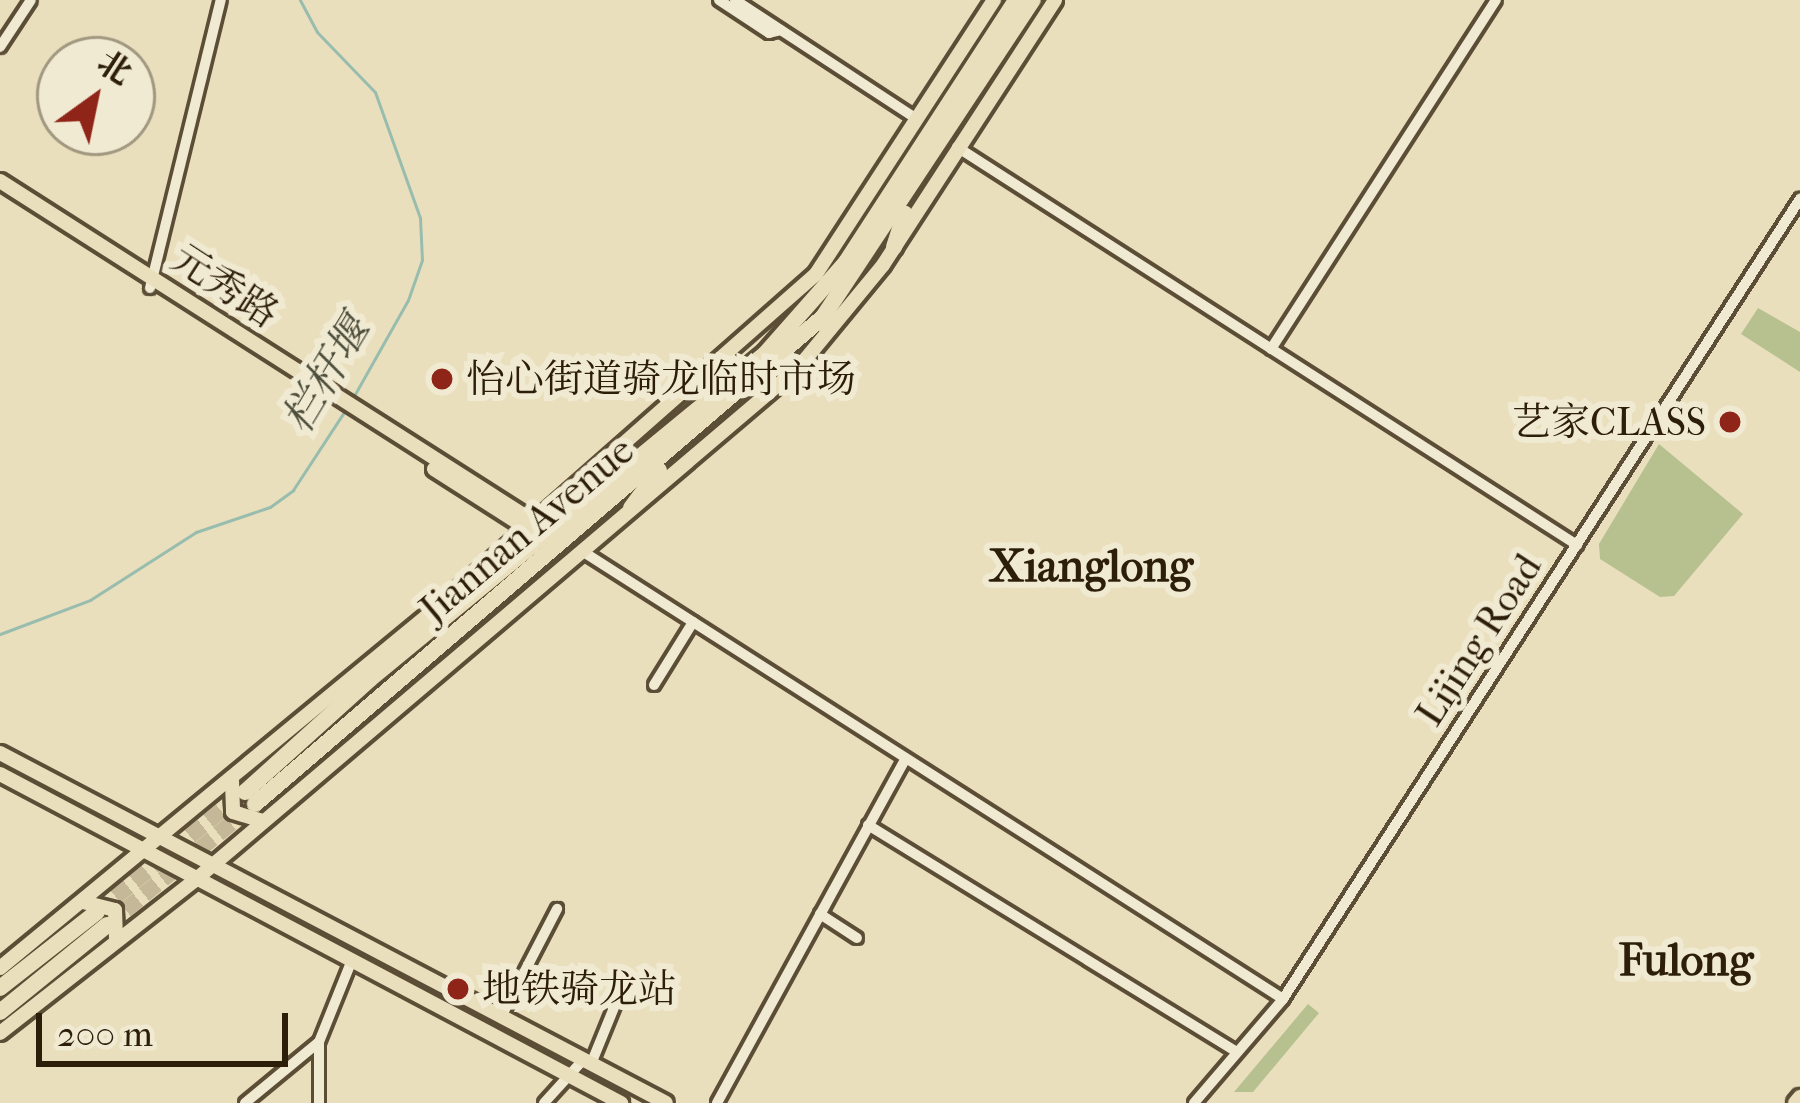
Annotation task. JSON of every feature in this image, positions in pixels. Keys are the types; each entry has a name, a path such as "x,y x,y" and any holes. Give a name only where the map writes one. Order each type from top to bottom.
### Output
{"highway":[{"name":"Jiannan Avenue","path":"249,800 370,679 505,574 765,354 828,287 1016,0"},
{"name":"Jiannan Avenue","path":"249,800 678,444 823,317 1033,0"},
{"path":"894,247 951,129"},
{"path":"631,508 678,444"},
{"path":"445,601 505,574"},
{"path":"0,988 101,920"},
{"path":"0,1012 101,920"}],"main road":[{"path":"0,968 194,881 208,868 249,800 445,601 816,274 994,0"},
{"path":"0,1033 101,920 146,853 162,840 249,800 582,551 799,367 894,247 1055,0"},
{"name":"元秀路","path":"0,181 152,284"},
{"name":"元秀路","path":"0,192 532,526"},
{"path":"0,753 208,868 666,1103"},
{"path":"0,775 621,1103"}],"street":[{"path":"0,46 31,0"},
{"path":"152,284 221,0"},
{"path":"719,0 769,33 781,30"},
{"path":"735,0 917,118"},
{"path":"1271,349 1496,0"},
{"path":"957,147 1577,545"},
{"name":"Lijing Road","path":"1194,1103 1283,999 1800,199"},
{"path":"582,551 1283,999"},
{"path":"654,686 693,622"},
{"path":"717,1103 905,758"},
{"path":"868,825 1237,1052"},
{"path":"501,1017 557,908"},
{"path":"820,914 857,938"},
{"path":"319,1103 319,1042 352,960"},
{"path":"544,1103 587,1062 625,983"},
{"path":"244,1103 319,1042"}],"green space":[{"path":"1758,308 1800,332 1800,372 1741,334"},
{"path":"1659,444 1743,514 1674,596 1660,597 1600,559 1599,544"},
{"path":"1308,1004 1319,1013 1253,1092 1234,1092"}],"waterway":[{"name":"栏杆堰","path":"300,0 317,32 375,92 420,218 422,260 408,300 351,401"},
{"name":"栏杆堰","path":"0,634 90,600 196,532 270,507 293,490 346,409"}],"tunnel":[{"path":"97,912 239,796"},
{"path":"107,925 250,808"}],"place":[{"name":"怡心街道骑龙临时市场","path":"442,379"},
{"name":"艺家CLASS","path":"1730,422"},
{"name":"地铁骑龙站","path":"458,989"}],"district":[{"name":"Xianglong","path":"1091,567"},
{"name":"Fulong","path":"1686,961"}]}
